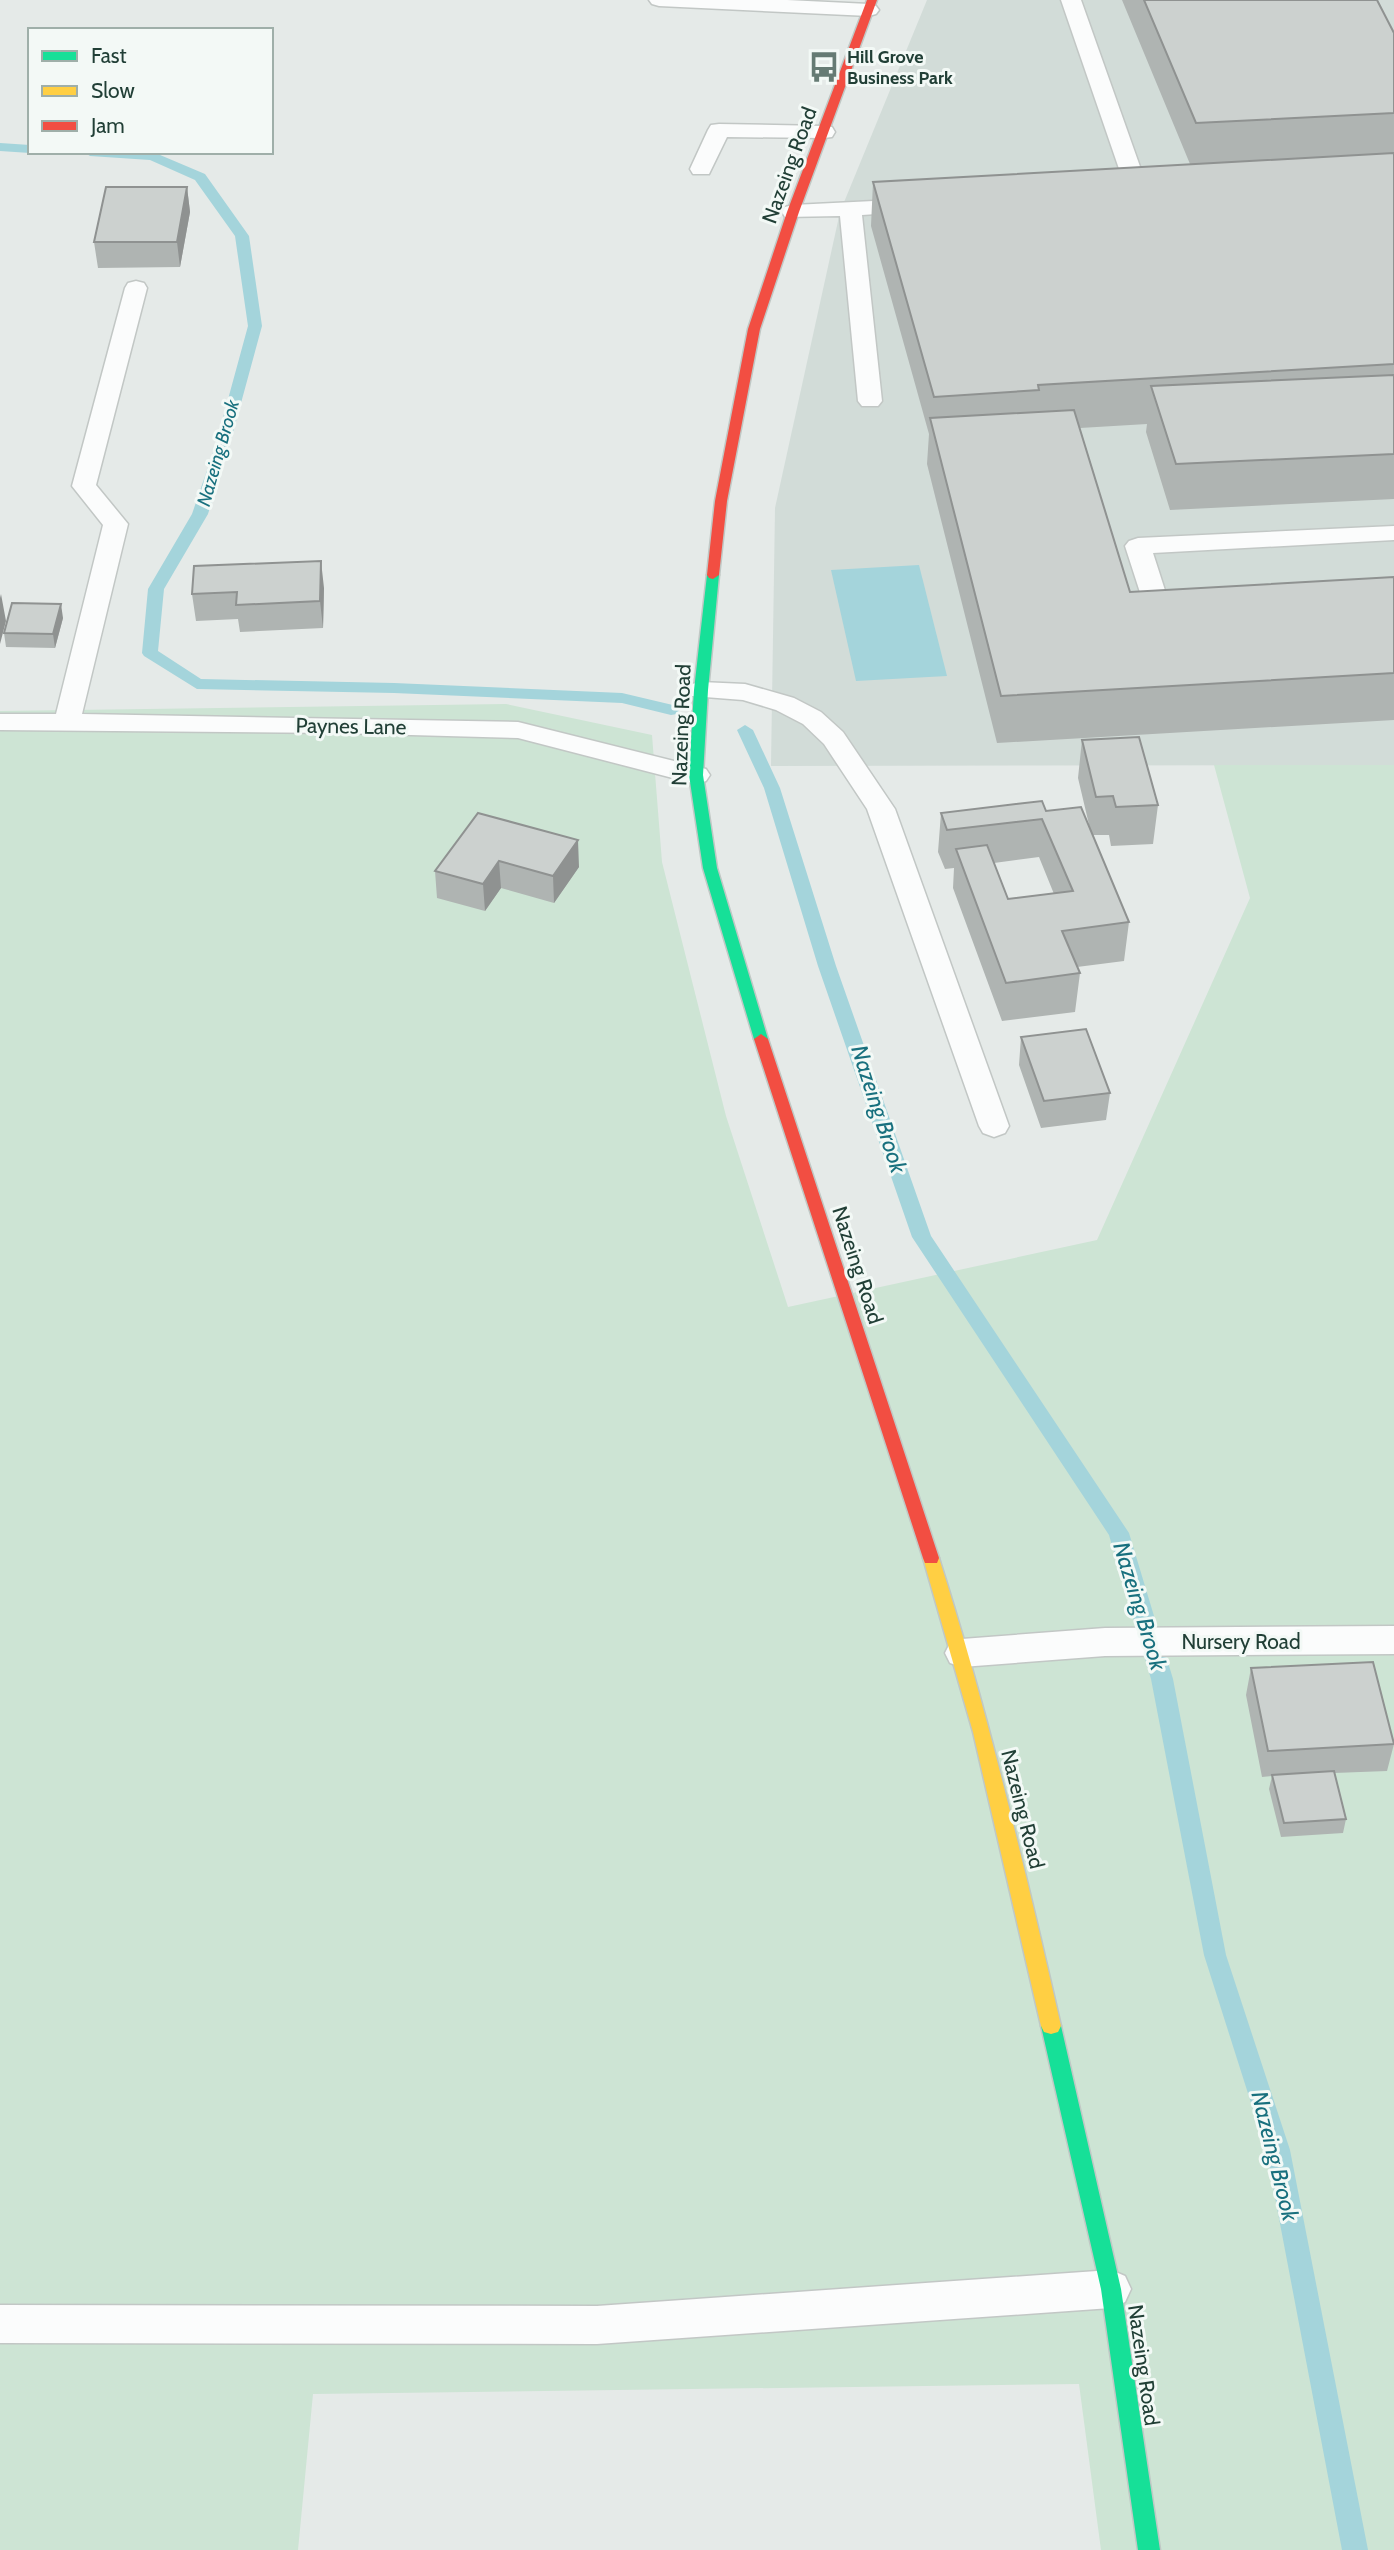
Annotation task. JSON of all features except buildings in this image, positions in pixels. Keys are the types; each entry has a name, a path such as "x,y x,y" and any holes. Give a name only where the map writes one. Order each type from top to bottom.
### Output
{"main road":[{"name":"Nazeing Road","path":"870,5 793,212 754,329 723,489 701,690 696,775 710,868 769,1065 962,1653 1013,1856 1111,2289 1149,2550"}],"lane":[{"path":"659,0 870,5"},
{"path":"1071,0 1138,192"},
{"path":"701,169 719,130 824,132"},
{"path":"1111,193 1165,190"},
{"path":"793,212 931,205"},
{"path":"850,210 870,401"},
{"path":"67,722 116,524 85,486 136,288"},
{"path":"1202,615 1161,617 1138,546 1394,533"},
{"path":"701,690 745,692 785,704 812,718 834,738 881,808 994,1126"},
{"name":"Paynes Lane","path":"0,722 518,730 696,775"},
{"name":"Nursery Road","path":"962,1653 1105,1642 1394,1640"},
{"path":"0,2324 597,2325 1111,2289"}],"shaded area":[{"path":"927,0 1394,0 1394,765 771,766 775,508 840,212"}],"green space":[{"path":"506,704 652,735 662,862 726,1116 788,1307 1097,1240 1250,898 1214,765 1394,765 1394,2550 1101,2550 1079,2384 313,2394 298,2550 0,2550 0,711"}],"water":[{"path":"919,565 947,676 856,681 831,570"}],"waterway":[{"name":"Nazeing Brook","path":"0,147 28,149"},
{"name":"Nazeing Brook","path":"121,154 152,156 200,177 242,236 255,326 222,447 200,514 156,589 150,653 197,684 394,688 622,698 671,710"},
{"name":"Nazeing Brook","path":"745,730 772,788 827,966 922,1237 1119,1533 1162,1679 1215,1955 1278,2150 1355,2550"}],"traffic: fast":[{"path":"713,575 701,690 696,775 710,868 761,1039"},
{"path":"1051,2026 1111,2289 1149,2550"}],"traffic: slow":[{"path":"931,1558 982,1732 1051,2026"}],"traffic: jam":[{"path":"713,575 721,501 754,329 793,212 872,0"},
{"path":"761,1039 931,1558"}],"place":[{"name":"Hill Grove Business Park","path":"824,67"}]}
